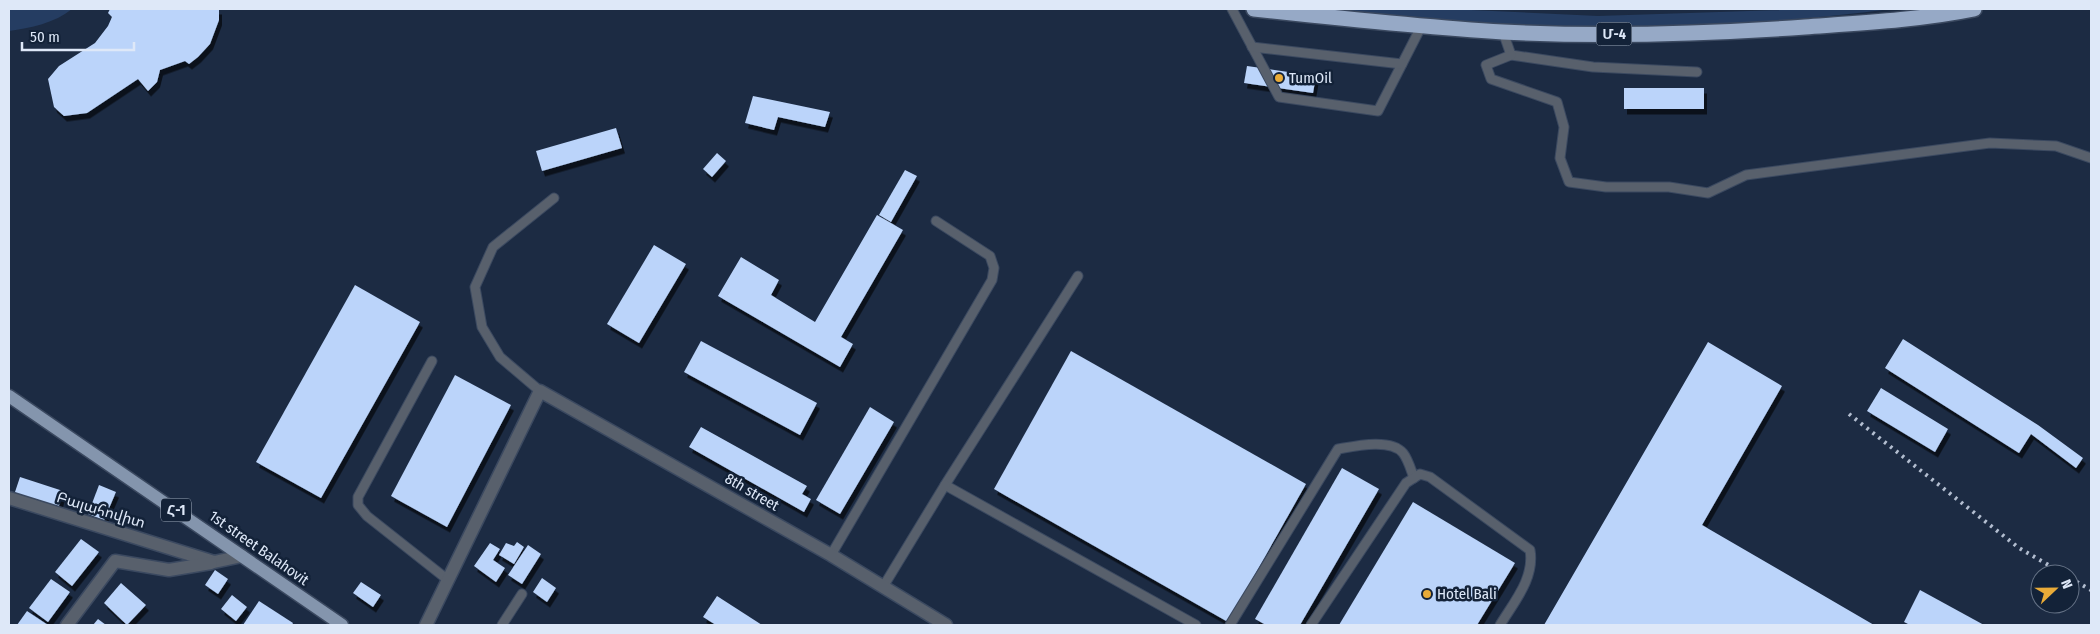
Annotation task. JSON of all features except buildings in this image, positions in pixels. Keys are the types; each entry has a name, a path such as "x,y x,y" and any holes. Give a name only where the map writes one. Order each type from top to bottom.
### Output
{"highway":[{"name":"Մ-4","path":"1254,9 1504,32 1608,34 1761,30 1858,23 1974,9"}],"main road":[{"name":"1st street Balahovit","path":"9,396 342,625"}],"street":[{"name":"8th street","path":"540,391 831,555 946,625"},
{"path":"426,625 540,391"},
{"name":"Բալահովիտ","path":"9,498 214,562 242,556"},
{"path":"67,625 115,561 169,570 214,562"}],"lane":[{"path":"1232,9 1279,98 1378,111 1422,25"},
{"path":"1504,32 1511,55"},
{"path":"1252,47 1402,64"},
{"path":"1697,72 1593,67 1511,55 1486,65 1492,79 1557,102 1564,127 1560,158 1569,182 1606,187 1669,187 1708,193 1746,175 1990,143 2056,146 2091,158"},
{"path":"540,391 500,358 482,327 475,287 493,247 554,198"},
{"path":"831,555 992,280 994,268 990,256 936,221"},
{"path":"883,587 945,485 1078,276"},
{"path":"432,361 358,497 358,505 367,516 448,580"},
{"path":"1230,625 1338,449 1384,442 1395,446 1403,453 1414,478"},
{"path":"1311,625 1406,483 1420,474 1430,477 1530,550 1532,562 1526,583 1500,625"},
{"path":"945,485 1196,625"},
{"path":"502,625 522,594"}],"shaded area":[{"path":"9,9 72,9 50,21 9,31"},
{"path":"1324,9 1449,9 1598,16 1808,9 1891,9 1774,21 1598,27 1481,22"}],"railway":[{"path":"1849,414 2019,548 2047,564"},
{"path":"2080,584 2091,590"}],"place":[{"name":"TumOil","path":"1279,78"},
{"name":"Hotel Bali","path":"1427,594"}]}
